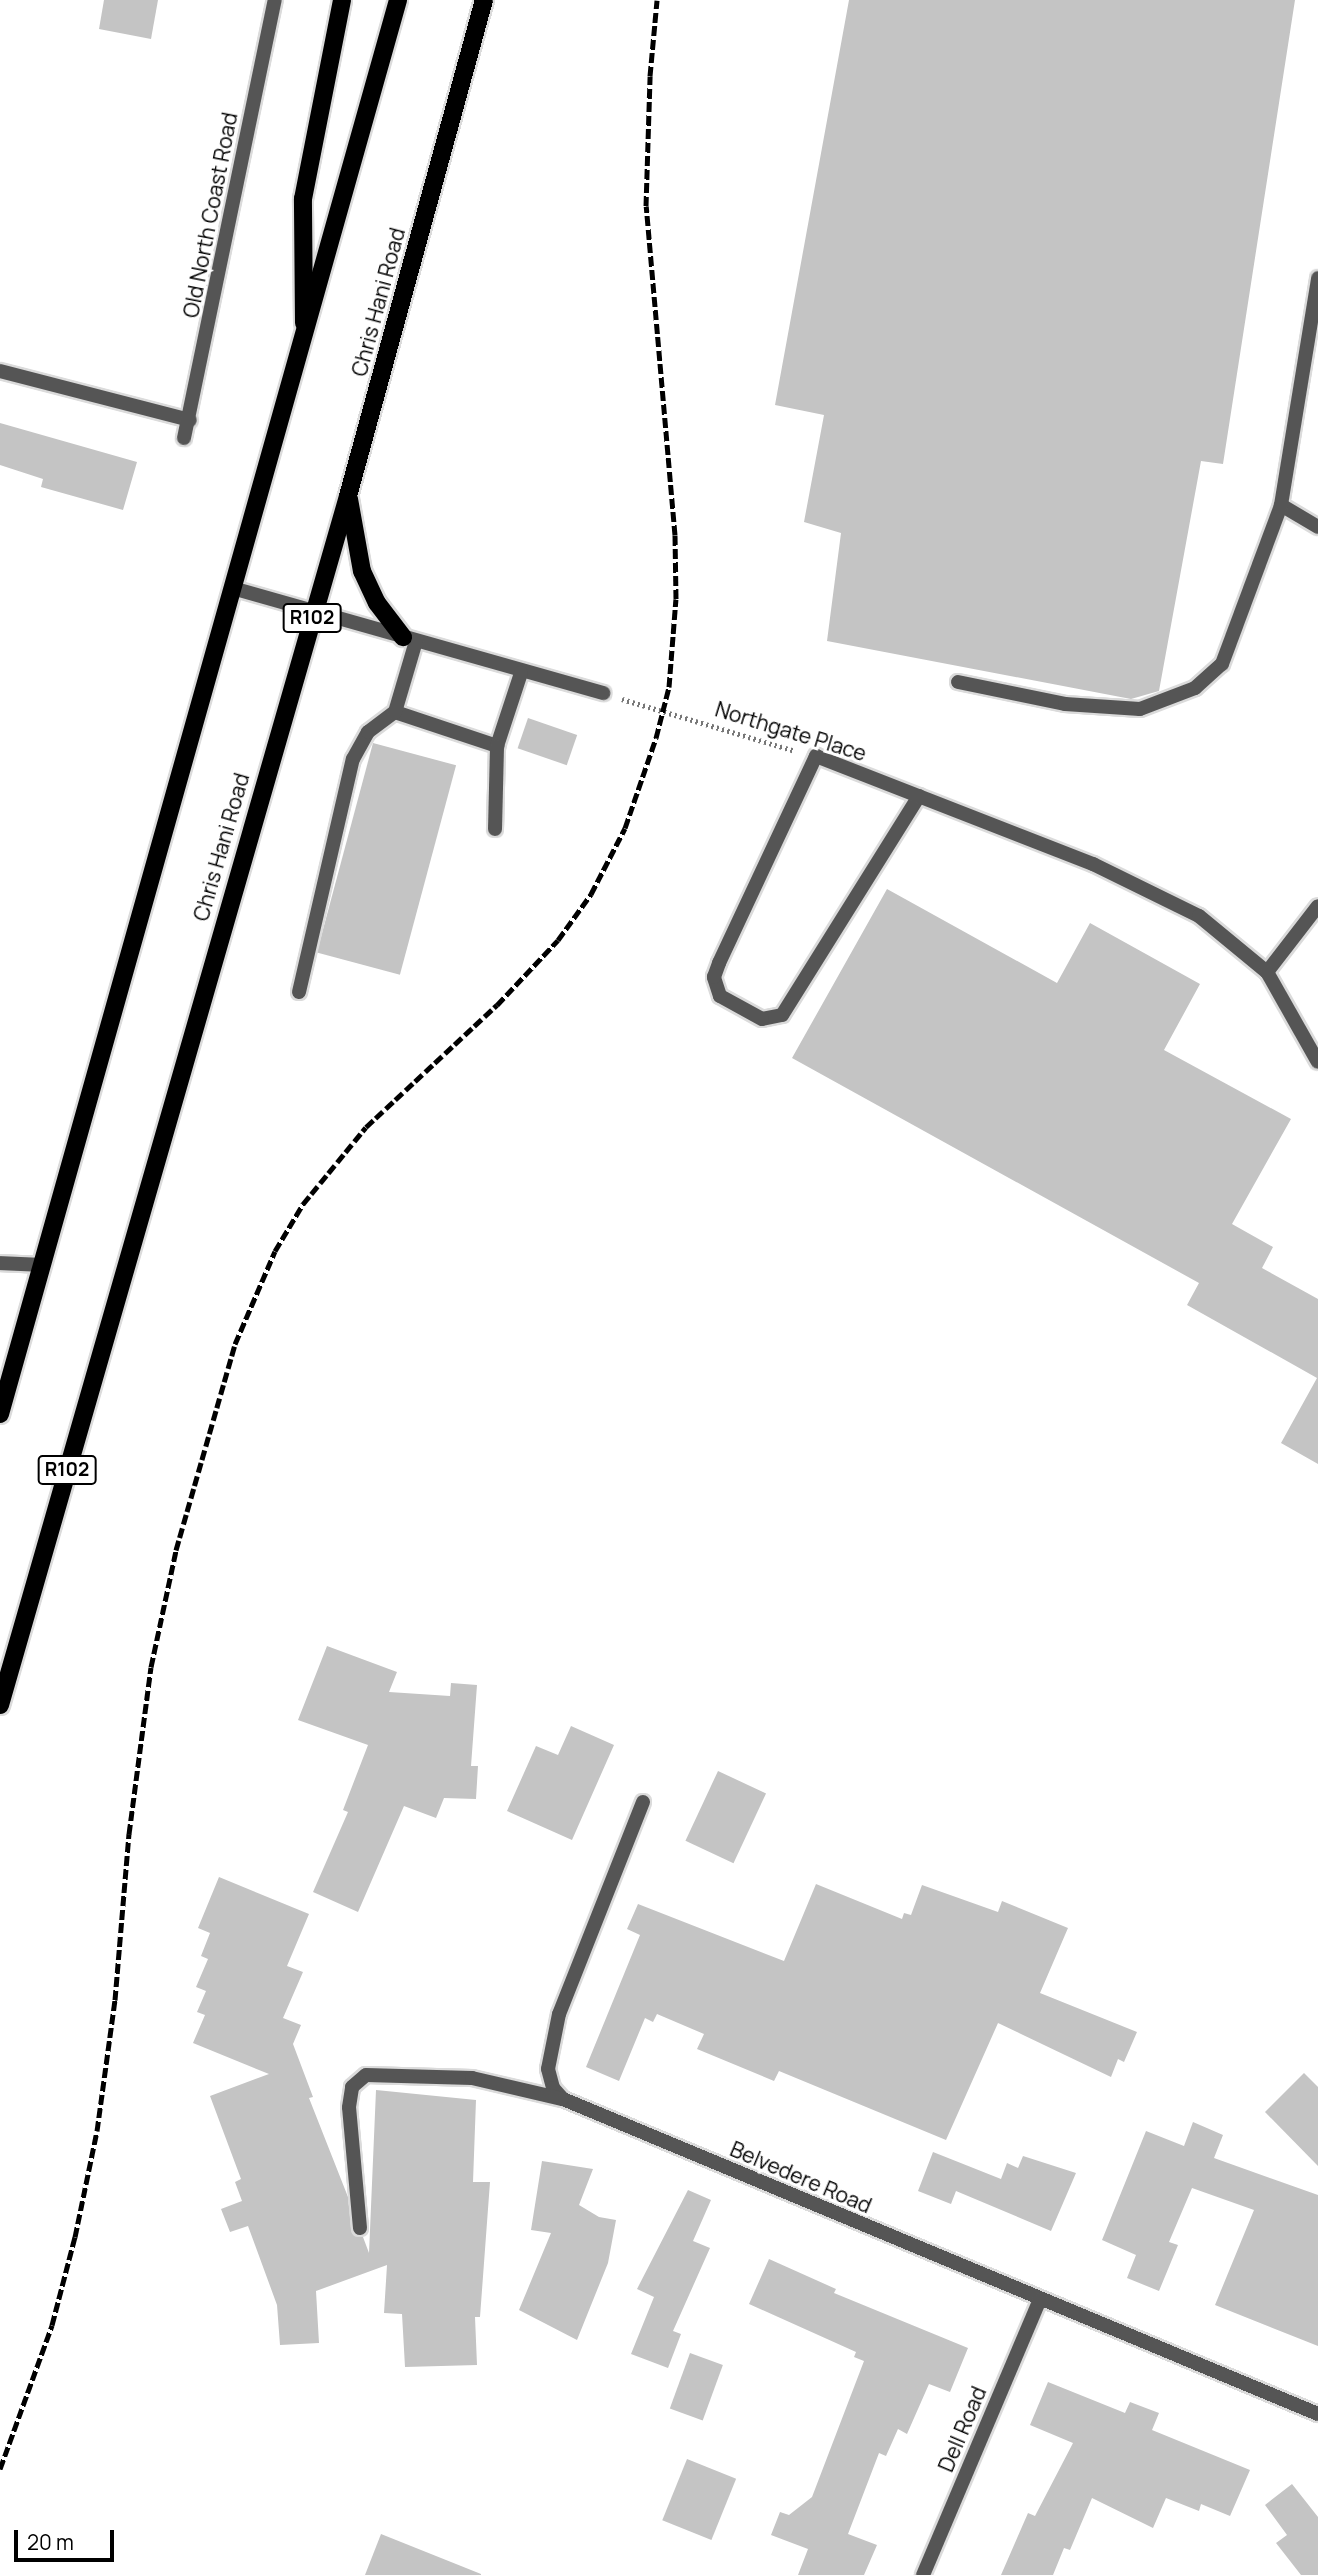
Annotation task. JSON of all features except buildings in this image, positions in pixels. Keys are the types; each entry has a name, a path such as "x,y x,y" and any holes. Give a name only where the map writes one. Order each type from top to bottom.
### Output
{"main road":[{"path":"304,344 303,199 342,0"},
{"path":"0,1414 232,588 304,344 398,0"},
{"name":"Chris Hani Road","path":"0,1705 6,1664 348,496 484,0"},
{"path":"348,496 362,572 377,603 410,639"}],"street":[{"name":"Old North Coast Road","path":"184,438 190,420 275,0"},
{"path":"958,681 1065,704 1140,709 1195,688 1222,664 1281,505 1318,278"},
{"path":"0,371 190,420"},
{"path":"1281,505 1318,527"},
{"path":"232,588 521,673 603,693"},
{"path":"299,992 354,760 368,732 395,712 410,639"},
{"path":"495,829 498,746 521,673"},
{"path":"395,712 498,746"},
{"path":"816,756 714,977 720,996 762,1019 773,1019 789,1007 919,796"},
{"name":"Northgate Place","path":"816,756 1093,864 1199,916 1267,972"},
{"path":"1318,906 1267,972 1318,1062"},
{"path":"0,1263 42,1265"},
{"path":"563,2099 553,2088 548,2069 559,2014 643,1802"},
{"name":"Belvedere Road","path":"360,2228 349,2107 352,2087 366,2075 472,2078 563,2099 1318,2414"},
{"name":"Dell Road","path":"923,2575 1040,2300"}],"path":[{"name":"Northgate Place","path":"603,693 816,756"}],"railway":[{"path":"0,2469 52,2325 75,2237 97,2131 115,2000 129,1834 151,1667 176,1550 235,1344 275,1251 303,1204 366,1127 497,1005 558,940 591,894 625,828 656,738 669,687 676,599 675,535 646,206 650,76 657,0"}]}
